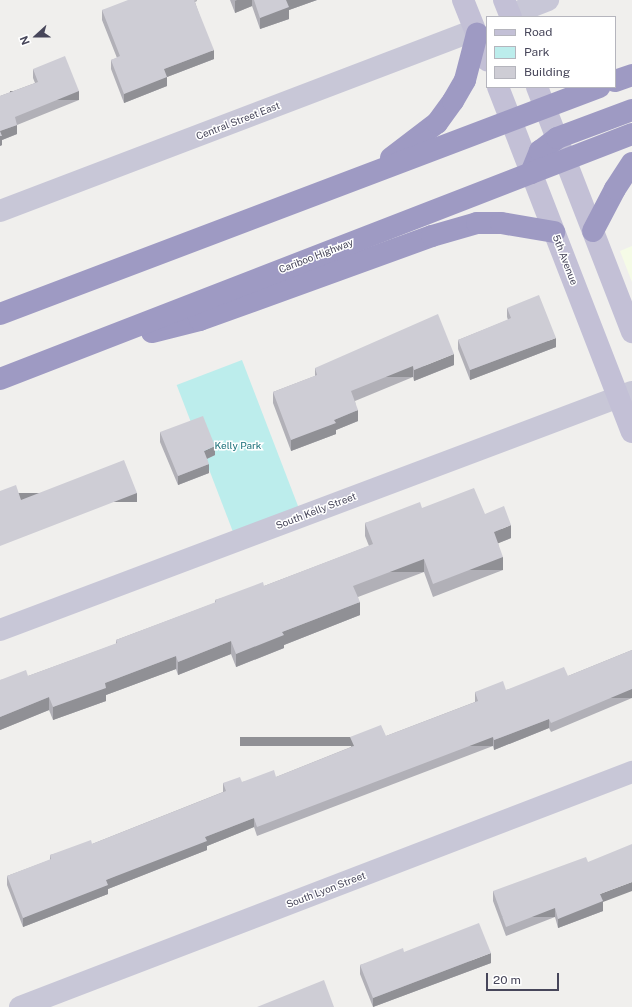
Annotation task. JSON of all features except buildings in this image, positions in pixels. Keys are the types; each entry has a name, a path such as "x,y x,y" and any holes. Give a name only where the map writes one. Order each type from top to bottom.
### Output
{"highway":[{"path":"372,172 437,123 454,101 465,80 476,32"},
{"path":"616,65 632,66"},
{"path":"616,81 632,74"},
{"path":"0,314 596,88"},
{"path":"531,173 540,151 557,138 632,110"},
{"name":"Cariboo Highway","path":"0,379 632,134"},
{"path":"593,231 615,189 632,163"},
{"path":"50,359 200,320 432,236 477,223 501,223 554,232"}],"main road":[{"path":"463,0 486,57"},
{"name":"5th Avenue","path":"498,88 554,232 625,395 632,432"},
{"path":"537,88 632,332"}],"street":[{"path":"508,11 548,0"},
{"name":"Central Street East","path":"0,211 476,32"},
{"name":"South Kelly Street","path":"0,630 625,395"},
{"name":"South Lyon Street","path":"20,1007 632,772"}],"shaded area":[{"path":"632,246 632,282 620,251"}],"green space":[{"name":"Kelly Park","path":"242,360 299,508 234,534 177,385"}]}
